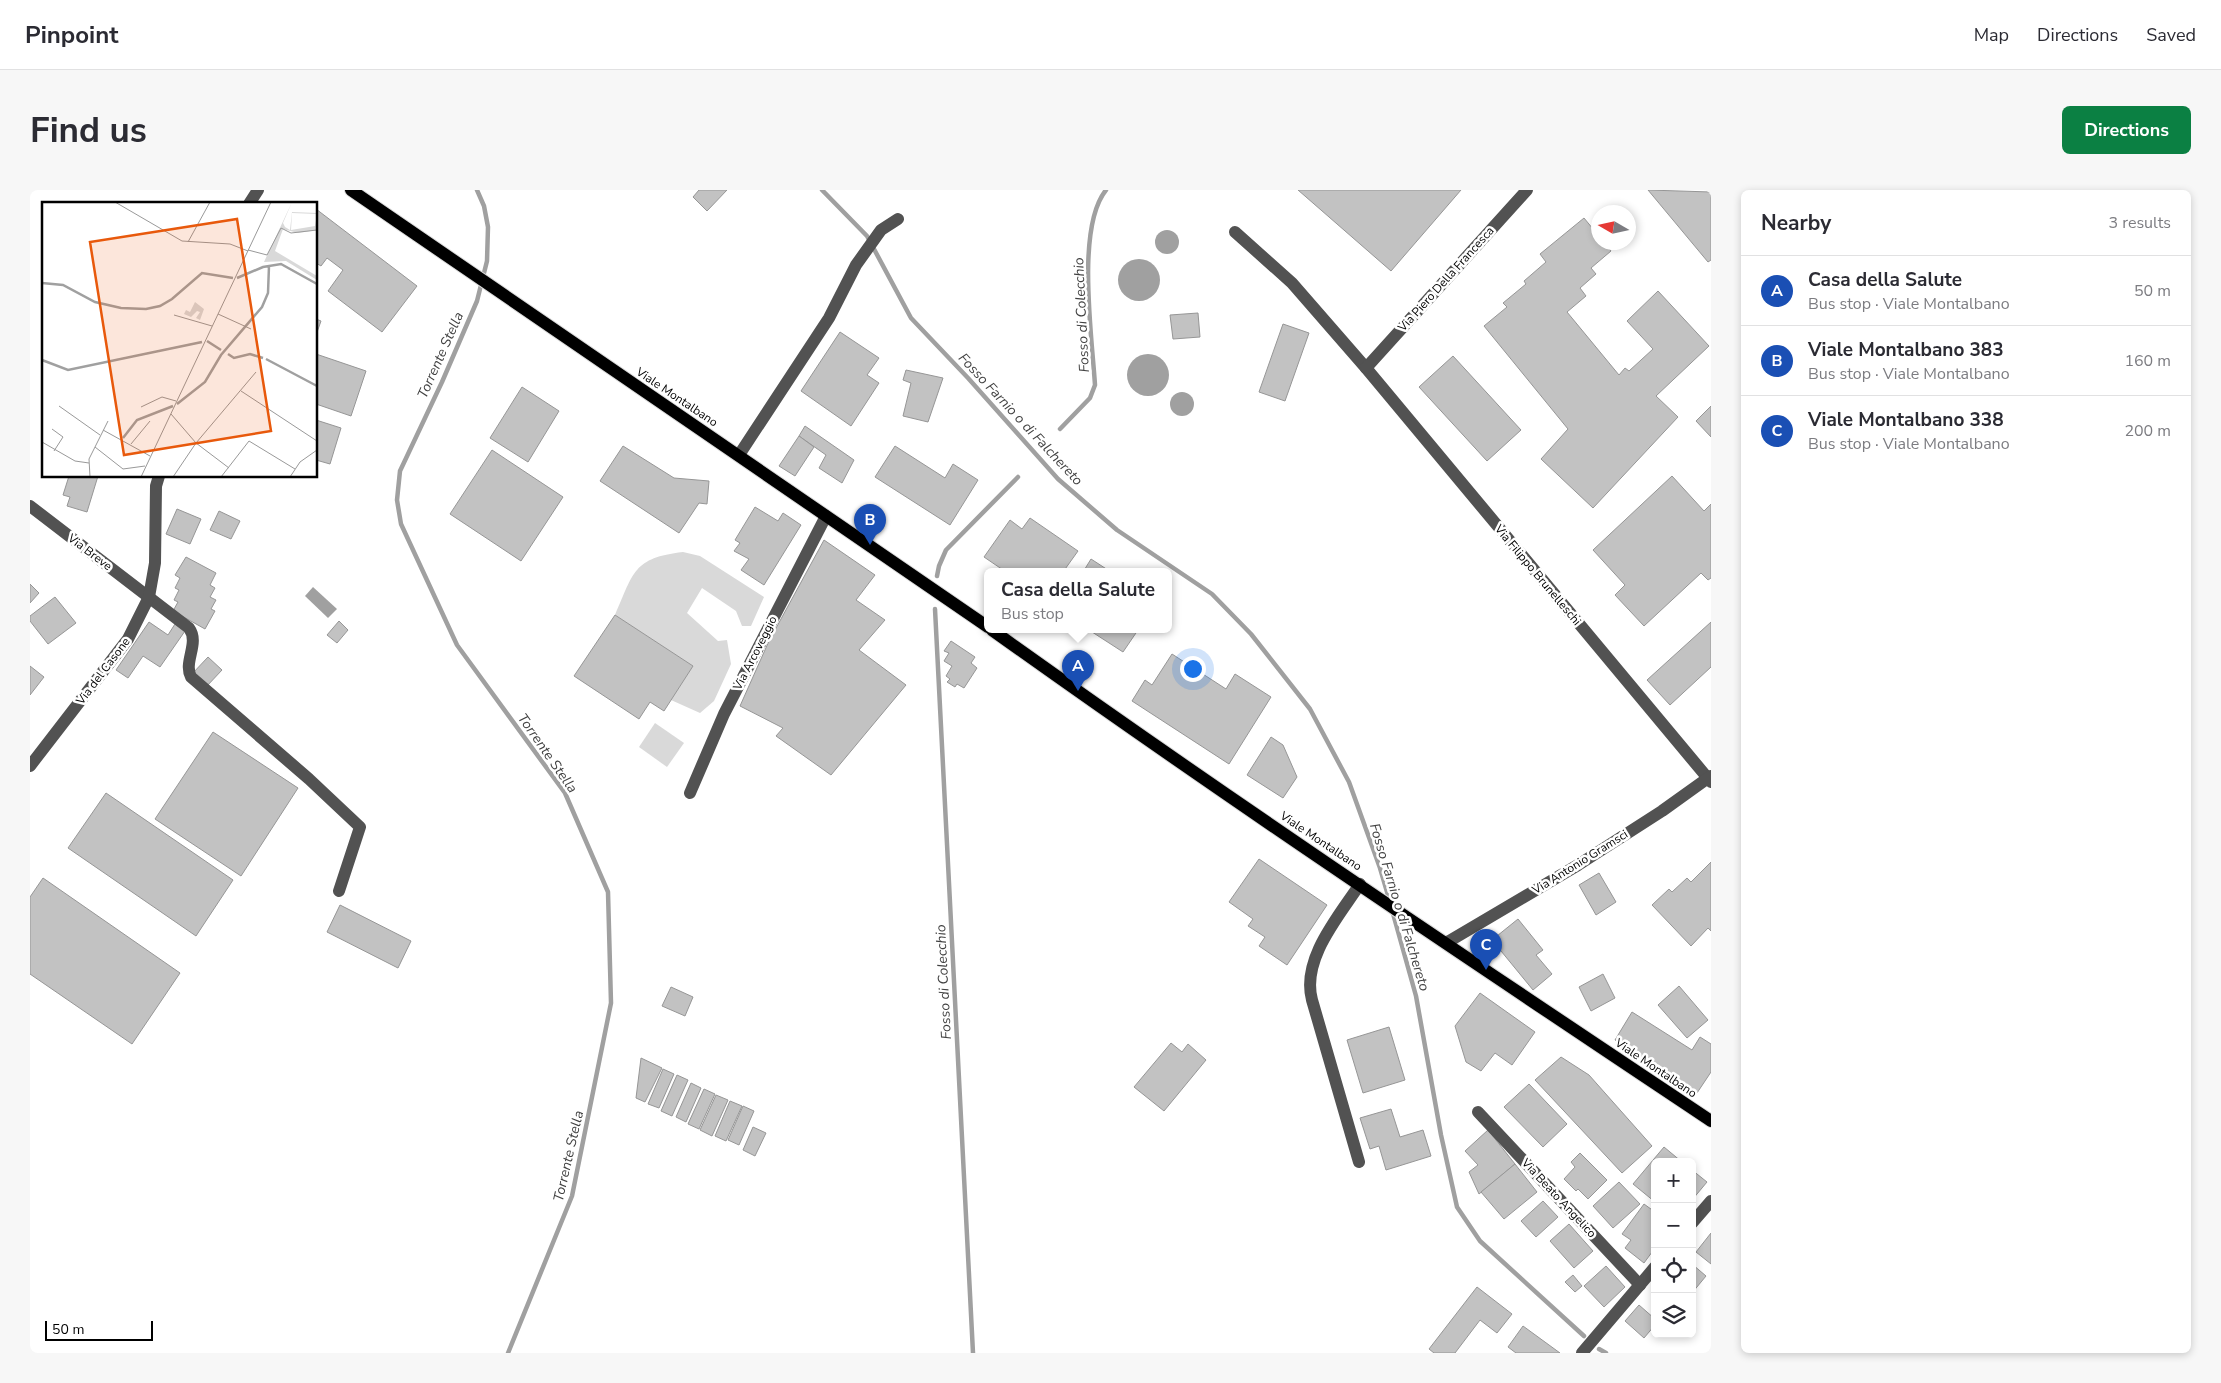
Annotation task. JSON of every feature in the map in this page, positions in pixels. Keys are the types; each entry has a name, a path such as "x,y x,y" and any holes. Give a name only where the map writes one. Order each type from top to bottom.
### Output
{"main road":[{"name":"Viale Montalbano","path":"351,190 984,624"},
{"name":"Viale Montalbano","path":"996,633 1446,944 1711,1121"}],"street":[{"path":"250,202 258,190"},
{"name":"Via Piero Della Francesca","path":"1366,368 1527,190"},
{"path":"739,455 829,318 848,276 876,236 886,225 898,219"},
{"name":"Via Filippo Brunelleschi","path":"1235,232 1292,283 1366,368 1710,779"},
{"name":"Via del Casone","path":"30,766 128,640 149,597 155,563 158,478"},
{"name":"Via Breve","path":"30,506 193,633 188,672 191,677 309,779 360,827 339,890"},
{"name":"Via Arcoveggio","path":"690,793 724,714 826,516"},
{"name":"Via Antonio Gramsci","path":"1446,944 1587,860 1710,779"},
{"path":"1359,1162 1312,1000 1310,983 1315,956 1365,888"},
{"name":"Via Beato Angelico","path":"1478,1112 1640,1285"},
{"path":"1696,1218 1711,1201"},
{"path":"1582,1353 1651,1272"}],"shaded area":[{"path":"1167,230 1176,233 1179,242 1176,251 1167,254 1158,251 1155,242 1158,233"},
{"path":"1135,259 1143,259 1154,265 1160,280 1154,295 1143,301 1135,301 1124,295 1118,284 1118,276 1124,265"},
{"path":"1152,354 1160,357 1166,363 1169,375 1166,387 1160,393 1144,396 1136,393 1130,387 1127,371 1130,363 1136,357"},
{"path":"1182,392 1191,395 1194,404 1191,413 1182,416 1173,413 1170,404 1173,395"},
{"path":"683,552 700,556 764,597 751,626 742,626 736,611 702,588 687,613 718,641 727,640 731,664 714,701 700,713 671,700 693,666 615,615 637,570 654,558"},
{"path":"313,587 337,609 328,618 305,596"},
{"path":"655,723 684,743 667,767 639,747"}],"building":[{"path":"699,190 727,190 707,211 693,197"},
{"path":"1298,190 1461,190 1391,271"},
{"path":"1648,190 1711,192 1711,260 1708,262"},
{"path":"318,211 417,286 382,332 328,291 343,270 327,258 321,266 318,264"},
{"path":"1584,218 1591,226 1591,250 1611,251 1591,268 1596,274 1580,288 1586,296 1567,312 1619,375 1625,368 1629,371 1653,349 1627,321 1658,291 1709,346 1656,396 1678,417 1593,508 1541,459 1568,429 1484,326 1507,307 1503,303 1526,284 1524,281 1546,262 1540,254"},
{"path":"1198,313 1200,337 1173,339 1170,315"},
{"path":"1283,324 1309,333 1285,401 1259,392"},
{"path":"840,332 879,358 867,375 879,383 851,426 801,391"},
{"path":"318,355 366,371 351,416 318,405"},
{"path":"1453,356 1521,430 1487,461 1419,387"},
{"path":"906,370 943,378 928,422 903,416 911,383 903,380"},
{"path":"522,387 559,411 528,462 490,438"},
{"path":"1711,406 1711,437 1696,421"},
{"path":"318,421 341,428 330,464 318,461"},
{"path":"805,426 854,460 842,483 819,468 826,455 799,436"},
{"path":"799,436 814,447 795,476 779,466"},
{"path":"623,446 674,478 709,481 707,504 699,503 679,533 600,481"},
{"path":"895,446 945,478 953,464 978,480 950,525 875,477"},
{"path":"492,450 563,497 521,561 450,514"},
{"path":"1672,476 1704,511 1711,504 1711,578 1708,580 1701,573 1644,626 1615,595 1625,585 1593,550"},
{"path":"68,478 97,478 87,512 67,506 70,497 63,495"},
{"path":"755,507 778,521 783,513 801,525 764,585 741,570 749,559 734,551 740,543 735,540"},
{"path":"177,509 201,519 190,544 166,534"},
{"path":"219,511 240,521 231,539 210,530"},
{"path":"1030,518 1078,551 1066,568 1000,568 984,557 1010,520 1022,529"},
{"path":"824,540 875,575 856,600 885,620 859,650 906,685 831,775 776,736 783,728 740,706 769,641"},
{"path":"186,557 216,573 210,585 215,588 210,597 216,600 211,609 215,611 205,629 173,611 178,602 174,600 179,590 175,588 180,578 175,575"},
{"path":"1091,559 1105,568 1085,568"},
{"path":"30,584 39,593 30,603"},
{"path":"55,597 76,623 48,644 30,621 30,616"},
{"path":"615,615 693,666 664,711 650,702 639,719 574,676"},
{"path":"339,621 348,630 337,643 327,635"},
{"path":"149,622 168,635 175,624 185,631 160,667 143,656 128,678 116,670"},
{"path":"1711,622 1711,667 1670,705 1647,680"},
{"path":"1094,633 1136,633 1123,652"},
{"path":"951,641 975,657 971,663 977,668 964,688 957,684 955,687 947,682 950,679 946,676 952,666 944,661 949,653 944,651"},
{"path":"1172,654 1226,689 1235,674 1271,697 1229,764 1132,701 1145,680 1152,685"},
{"path":"208,657 222,670 206,687 192,674"},
{"path":"30,666 44,677 30,695"},
{"path":"213,732 298,788 241,876 155,819"},
{"path":"1271,737 1283,745 1297,777 1283,798 1247,775"},
{"path":"106,793 233,880 196,936 68,848"},
{"path":"1259,859 1327,905 1287,965 1259,946 1265,937 1248,926 1253,919 1229,902"},
{"path":"1711,862 1711,931 1708,928 1691,946 1652,905 1669,889 1672,892 1687,878 1691,882"},
{"path":"1599,873 1616,902 1596,915 1579,885"},
{"path":"43,878 180,973 132,1044 30,974 30,897"},
{"path":"340,905 411,941 398,968 327,932"},
{"path":"1518,919 1543,950 1536,955 1552,974 1533,990 1492,940"},
{"path":"1603,974 1615,998 1591,1011 1579,987"},
{"path":"1679,986 1708,1020 1687,1038 1658,1005"},
{"path":"671,987 693,997 685,1016 662,1006"},
{"path":"1480,993 1535,1032 1512,1065 1495,1053 1481,1071 1466,1062 1455,1026"},
{"path":"1632,1012 1692,1050 1700,1037 1711,1044 1711,1072 1697,1093 1615,1040"},
{"path":"1389,1027 1405,1080 1363,1093 1347,1040"},
{"path":"1171,1043 1182,1052 1188,1044 1206,1060 1164,1111 1134,1087"},
{"path":"1561,1057 1589,1075 1652,1146 1622,1173 1535,1080"},
{"path":"641,1058 662,1068 645,1102 636,1098"},
{"path":"663,1069 674,1074 659,1108 648,1104"},
{"path":"677,1075 688,1080 672,1116 661,1111"},
{"path":"691,1083 701,1088 686,1122 676,1117"},
{"path":"1529,1084 1567,1124 1543,1147 1504,1107"},
{"path":"704,1089 715,1094 699,1129 688,1124"},
{"path":"716,1095 728,1100 712,1136 700,1130"},
{"path":"730,1101 742,1106 726,1141 715,1136"},
{"path":"743,1106 754,1111 739,1145 728,1140"},
{"path":"1391,1109 1400,1137 1423,1130 1431,1156 1386,1170 1379,1146 1370,1149 1360,1118"},
{"path":"753,1127 766,1133 755,1156 743,1150"},
{"path":"1488,1130 1515,1164 1479,1194 1469,1172 1478,1165 1465,1151"},
{"path":"1664,1147 1677,1158 1655,1158"},
{"path":"1580,1153 1607,1180 1588,1199 1578,1189 1576,1191 1564,1179 1575,1167 1571,1162"},
{"path":"1651,1163 1651,1199 1633,1184"},
{"path":"1515,1164 1537,1192 1504,1219 1481,1192"},
{"path":"1696,1173 1707,1182 1696,1195"},
{"path":"1619,1182 1640,1204 1613,1228 1593,1206"},
{"path":"1543,1201 1558,1217 1536,1237 1521,1221"},
{"path":"1644,1204 1651,1209 1651,1253 1644,1263 1625,1248 1631,1240 1622,1234"},
{"path":"1569,1224 1593,1251 1574,1268 1550,1241"},
{"path":"1711,1233 1711,1264 1696,1252"},
{"path":"1606,1266 1625,1287 1604,1307 1584,1286"},
{"path":"1696,1267 1706,1276 1696,1288"},
{"path":"1573,1275 1582,1286 1575,1292 1565,1282"},
{"path":"1477,1287 1512,1314 1497,1333 1480,1320 1455,1353 1434,1353 1429,1349"},
{"path":"1639,1305 1651,1316 1651,1330 1644,1338 1625,1321"},
{"path":"1523,1326 1560,1353 1516,1353 1508,1347"}],"waterway":[{"name":"Torrente Stella","path":"477,190 484,206 488,227 487,261 477,301 442,382 400,471 397,500 401,524 457,645 565,793 608,892 611,1003 572,1196 508,1353"},
{"name":"Fosso Farnio o di Falchereto","path":"822,190 867,236 911,318 968,378 1058,479 1117,530 1212,594 1251,634 1310,709 1349,782 1380,868 1390,902"},
{"name":"Fosso di Colecchio","path":"1060,429 1090,398 1095,385 1089,312 1089,255 1091,229 1097,207 1106,190"},
{"name":"Fosso di Colecchio","path":"937,576 946,550 1018,477"},
{"name":"Fosso di Colecchio","path":"935,609 973,1353"},
{"name":"Fosso Farnio o di Falchereto","path":"1392,910 1416,996 1441,1135 1457,1207 1480,1241 1584,1336"},
{"name":"Fosso Farnio o di Falchereto","path":"1599,1349 1606,1353"}],"place":[{"name":"Viale Montalbano 383","path":"870,545"},
{"name":"Casa della Salute","path":"1078,691"},
{"name":"Viale Montalbano 338","path":"1486,970"}]}
